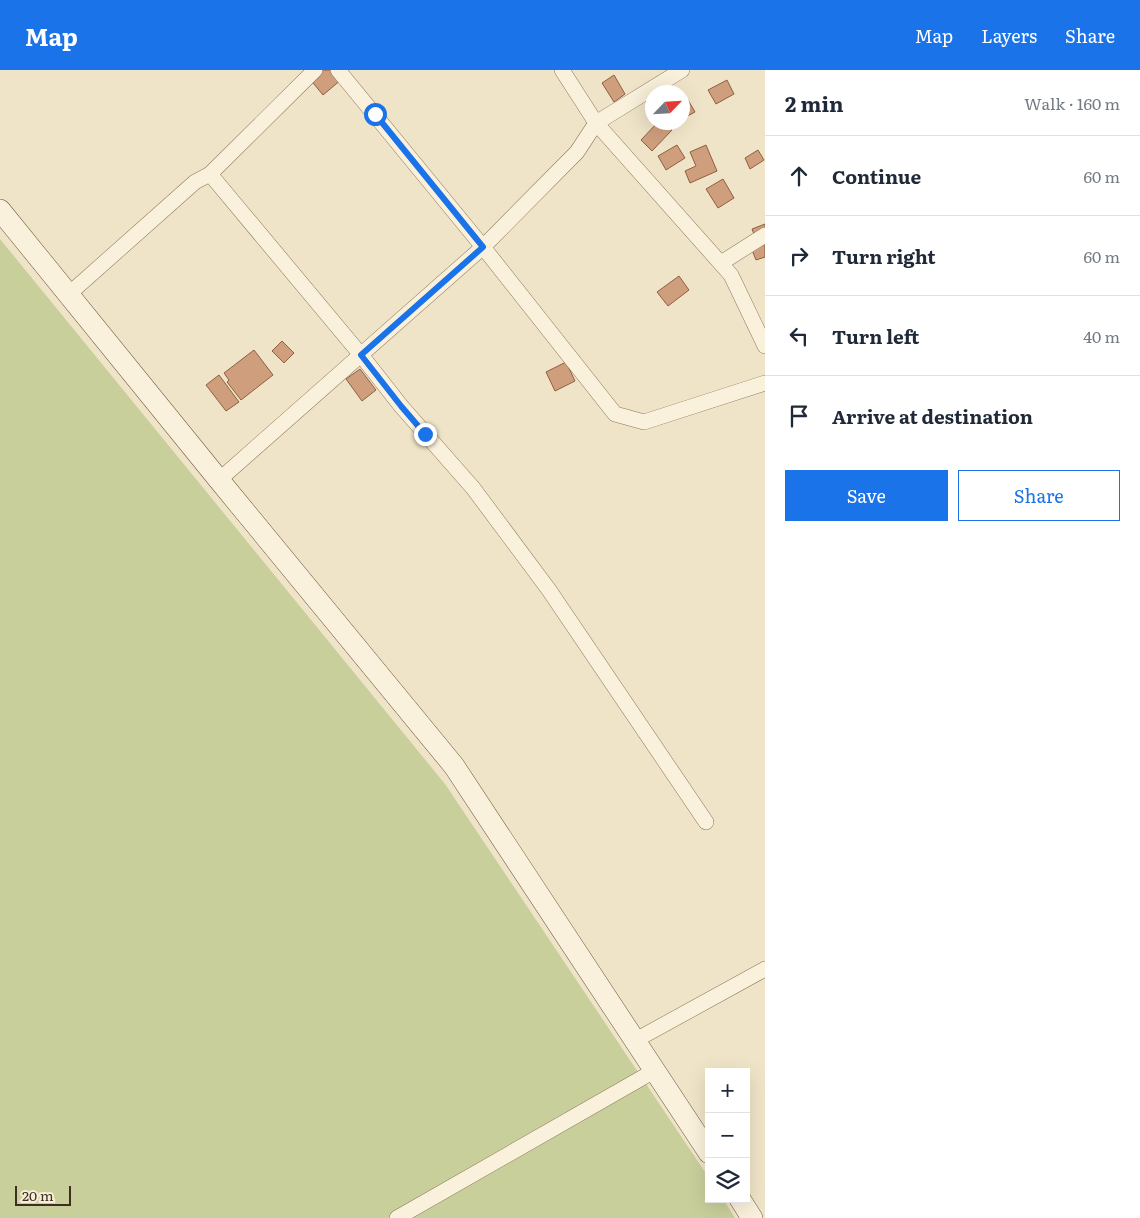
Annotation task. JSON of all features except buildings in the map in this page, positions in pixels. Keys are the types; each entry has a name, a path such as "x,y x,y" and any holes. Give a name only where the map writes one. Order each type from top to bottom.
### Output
{"main road":[{"path":"0,210 454,766 705,1147"},
{"path":"743,1203 752,1218"}],"street":[{"path":"69,294 195,182 210,174 315,70"},
{"path":"338,70 483,247 615,414 644,422 765,383"},
{"path":"562,70 596,123 731,275 765,346"},
{"path":"219,480 483,247 577,152 596,123 682,70"},
{"path":"210,174 361,355 401,406 473,488 537,574 706,822"},
{"path":"721,263 765,235"},
{"path":"634,1041 765,969"},
{"path":"397,1218 654,1071"}],"green space":[{"path":"0,239 445,784 705,1172 705,1203 726,1203 735,1218 0,1218"}],"route":[{"path":"375,114 483,247 361,355 425,434"}]}
